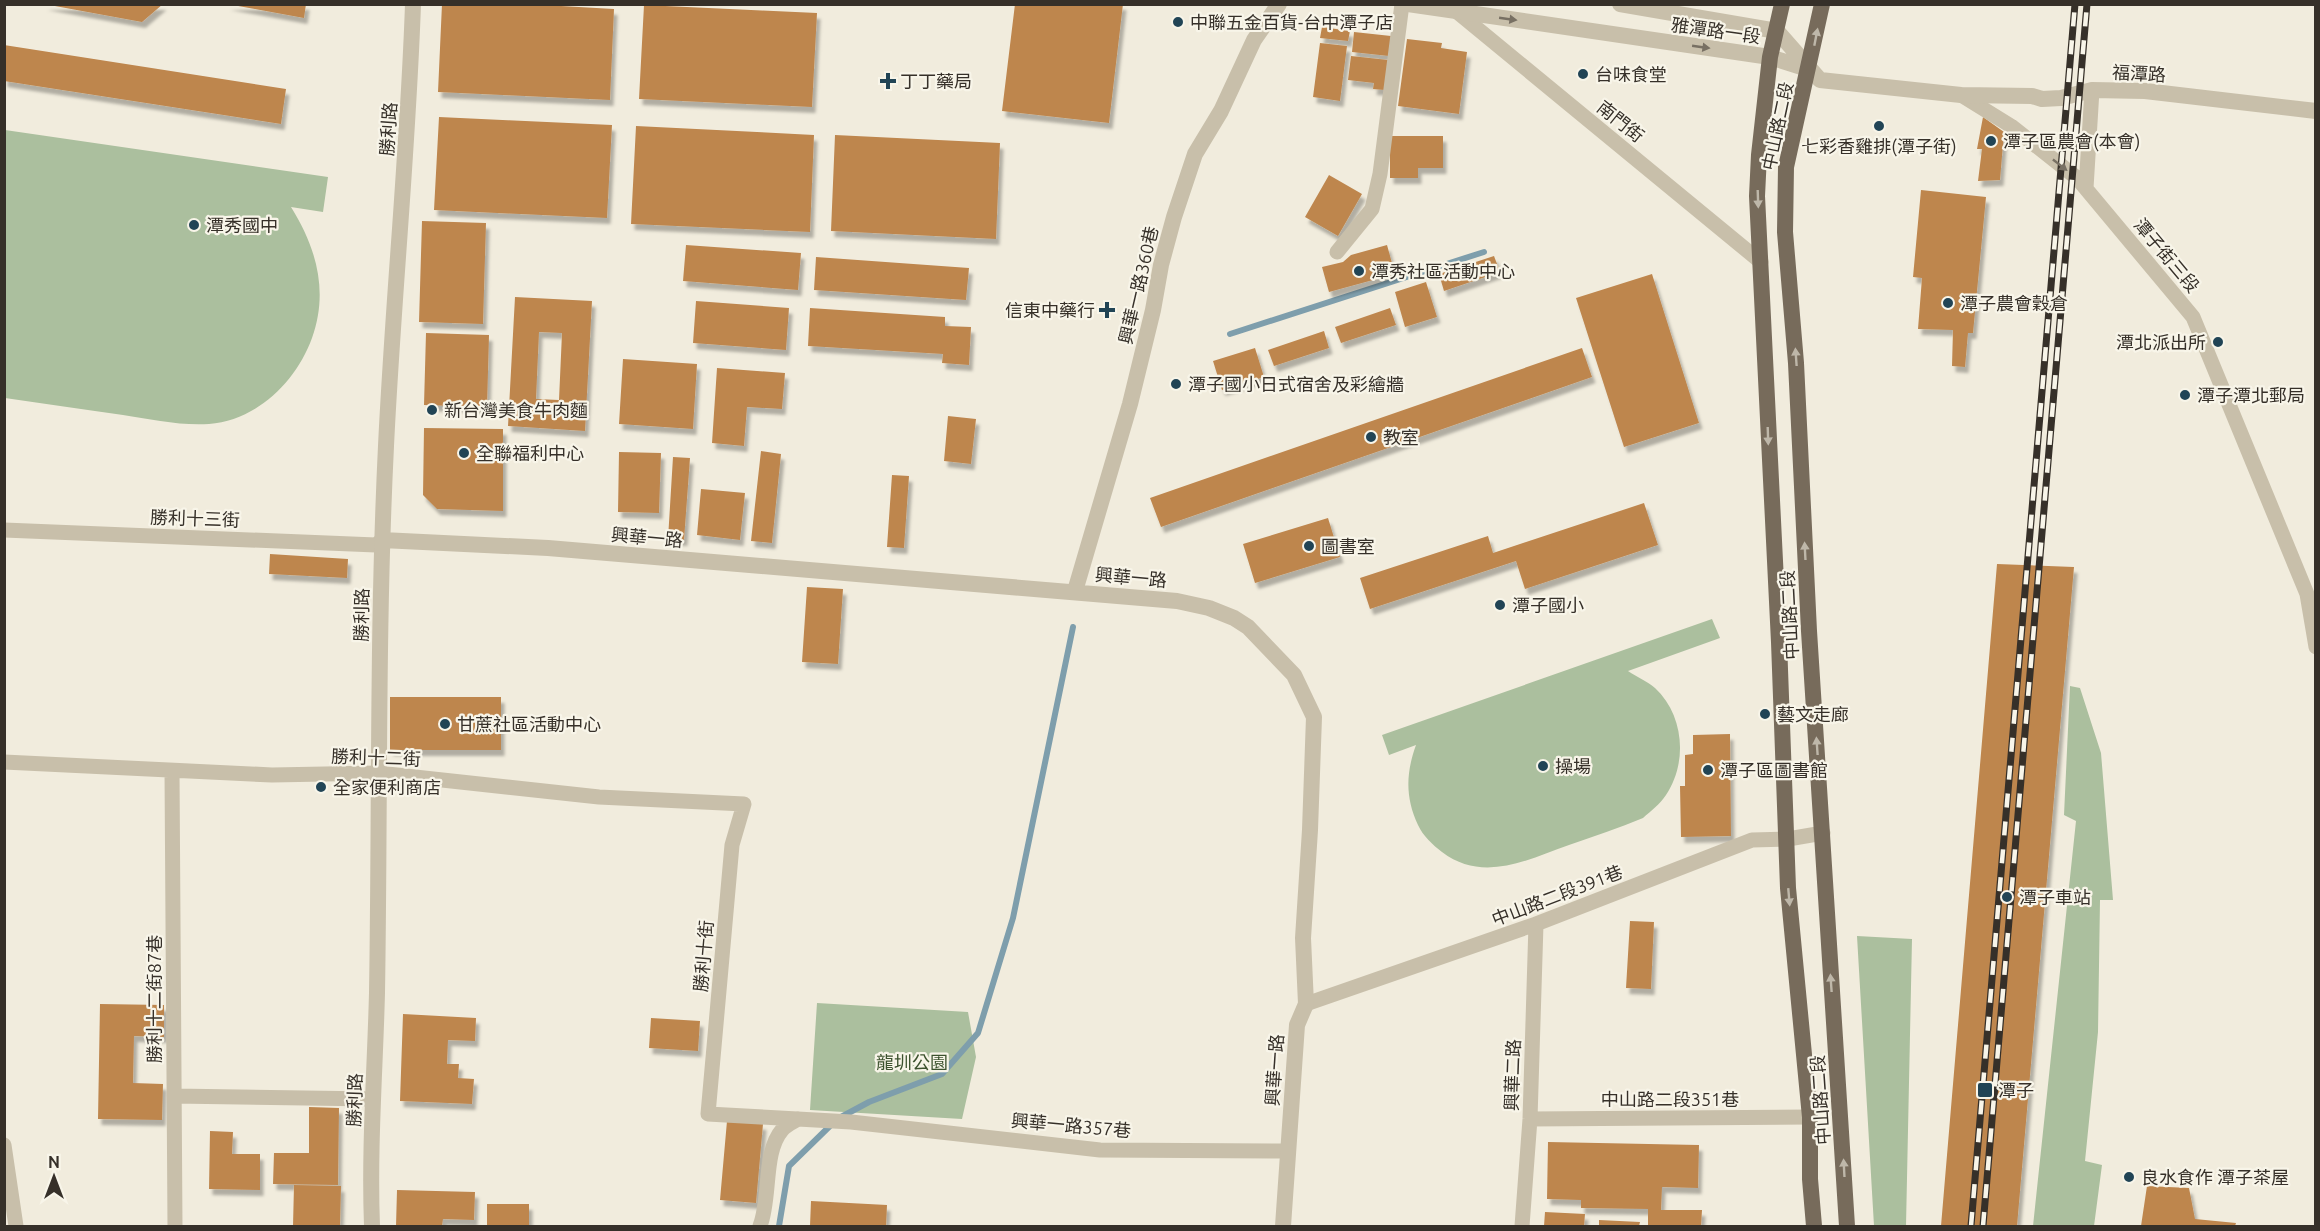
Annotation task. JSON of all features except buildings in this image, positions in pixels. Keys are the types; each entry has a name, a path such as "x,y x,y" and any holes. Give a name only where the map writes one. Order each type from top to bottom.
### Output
{"main road":[{"name":"中山路二段","path":"1782,4 1770,57 1759,155 1757,196 1788,839 1788,888 1810,1117 1810,1179 1814,1227"},
{"name":"中山路二段","path":"1822,4 1786,167 1785,232 1796,363 1809,631 1847,1227"}],"street":[{"name":"勝利路","path":"372,1227 370,1176 377,994 382,540 414,4"},
{"name":"興華一路360巷","path":"1075,591 1130,405 1153,310 1161,265 1195,154 1221,111 1254,40 1278,4"},
{"path":"1337,252 1372,209 1380,174 1402,4"},
{"name":"雅潭路一段","path":"1408,4 1770,57 1809,69"},
{"name":"雅潭路一段","path":"1620,4 1777,31 1809,69"},
{"name":"南門街","path":"1456,11 1761,262"},
{"name":"潭子街三段","path":"1809,69 1820,80 1961,95 2011,126 2077,178 2086,188 2193,317 2307,594 2316,647"},
{"path":"2086,188 2092,90"},
{"name":"福潭路","path":"1961,95 2032,96 2042,99 2061,98 2092,90 2145,91 2316,111"},
{"name":"勝利十三街","path":"4,530 376,545 382,540"},
{"name":"興華一路","path":"382,540 548,548 1177,601 1209,608 1234,618 1248,627 1294,675 1314,717 1303,938 1306,1004 1297,1025 1283,1227"},
{"name":"勝利十二街","path":"4,762 272,775 378,773 599,797 744,804"},
{"name":"勝利十二街87巷","path":"172,771 175,1227"},
{"name":"勝利十街","path":"744,804 732,845 708,1114 798,1119"},
{"name":"中山路二段391巷","path":"1306,1004 1536,924 1752,840 1788,839 1823,833"},
{"name":"興華二路","path":"1522,1227 1530,1119 1536,924"},
{"path":"174,1096 373,1100"},
{"name":"中山路二段351巷","path":"1530,1119 1810,1117"},
{"path":"760,1227 765,1213 772,1148 782,1130 798,1119"},
{"name":"興華一路357巷","path":"798,1119 851,1122 1100,1150 1288,1151"},
{"path":"4,1144 16,1227"}],"green space":[{"path":"5,130 328,177 323,212 291,207 313,254 319,286 319,303 312,338 296,369 285,383 258,407 227,421 209,424 166,422 5,398"},
{"path":"1712,619 1720,638 1628,671 1655,688 1665,699 1672,711 1680,739 1678,768 1673,782 1664,798 1643,818 1505,866 1473,866 1458,861 1442,852 1428,840 1418,825 1409,795 1410,765 1416,745 1389,755 1382,735"},
{"path":"2070,686 2080,688 2101,753 2113,900 2100,900 2098,1032 2085,1161 2102,1165 2094,1226 2033,1226 2076,821 2064,815"},
{"path":"1857,936 1912,939 1906,1226 1874,1226"},
{"name":"龍圳公園","path":"817,1003 968,1012 976,1057 962,1119 810,1110"}],"waterway":[{"path":"1230,334 1484,252"},
{"path":"841,1117 869,1102 942,1074 978,1033 1013,918 1073,627"},
{"path":"779,1226 789,1166 833,1123"}],"railway":[{"path":"1971,1226 2075,4"},
{"path":"1983,1226 2087,4"}],"place":[{"name":"中聯五金百貨-台中潭子店","path":"1178,22"},
{"name":"台味食堂","path":"1583,74"},
{"name":"丁丁藥局","path":"888,81"},
{"name":"七彩香雞排(潭子街)","path":"1879,126"},
{"name":"潭子區農會(本會)","path":"1991,141"},
{"name":"潭秀國中","path":"194,225"},
{"name":"潭秀社區活動中心","path":"1359,271"},
{"name":"潭子農會穀倉","path":"1948,303"},
{"name":"信東中藥行","path":"1107,310"},
{"name":"潭北派出所","path":"2218,342"},
{"name":"潭子國小日式宿舍及彩繪牆","path":"1176,384"},
{"name":"潭子潭北郵局","path":"2185,395"},
{"name":"新台灣美食牛肉麵","path":"432,410"},
{"name":"教室","path":"1371,437"},
{"name":"全聯福利中心","path":"464,453"},
{"name":"圖書室","path":"1309,546"},
{"name":"潭子國小","path":"1500,605"},
{"name":"藝文走廊","path":"1765,714"},
{"name":"甘蔗社區活動中心","path":"445,724"},
{"name":"操場","path":"1543,766"},
{"name":"潭子區圖書館","path":"1708,770"},
{"name":"全家便利商店","path":"321,787"},
{"name":"潭子車站","path":"2007,897"},
{"name":"潭子","path":"1985,1090"},
{"name":"良水食作 潭子茶屋","path":"2129,1177"}]}
